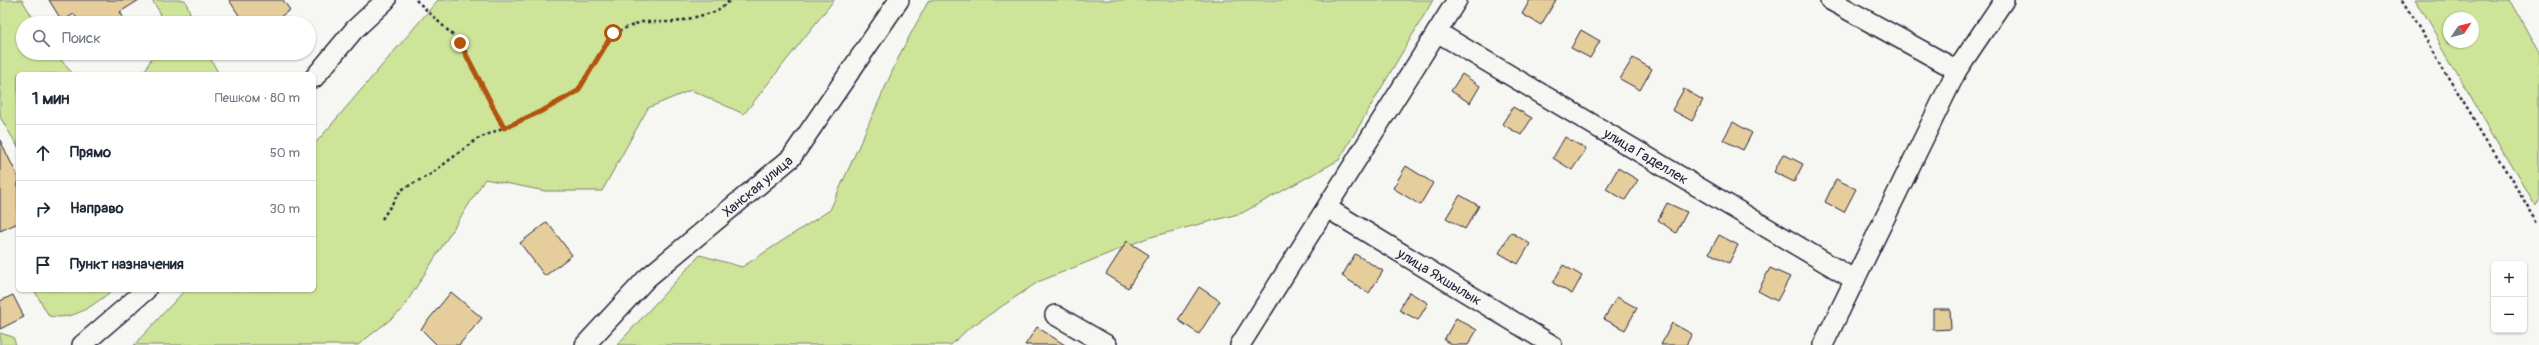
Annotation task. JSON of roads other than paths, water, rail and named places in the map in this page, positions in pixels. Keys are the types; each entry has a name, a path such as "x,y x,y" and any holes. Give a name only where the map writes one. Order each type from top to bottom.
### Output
{"street":[{"path":"316,76 354,30 386,0"},
{"name":"Ханская улица","path":"585,345 647,278 791,158 899,0"},
{"path":"1240,345 1457,0"},
{"path":"1830,0 1957,70"},
{"path":"1823,345 1957,70 2004,0"},
{"name":"улица Гаделлек","path":"1437,32 1855,280"},
{"name":"улица Яхшылык","path":"1326,208 1552,345"},
{"path":"82,345 144,292"},
{"path":"1055,315 1107,345"}]}
